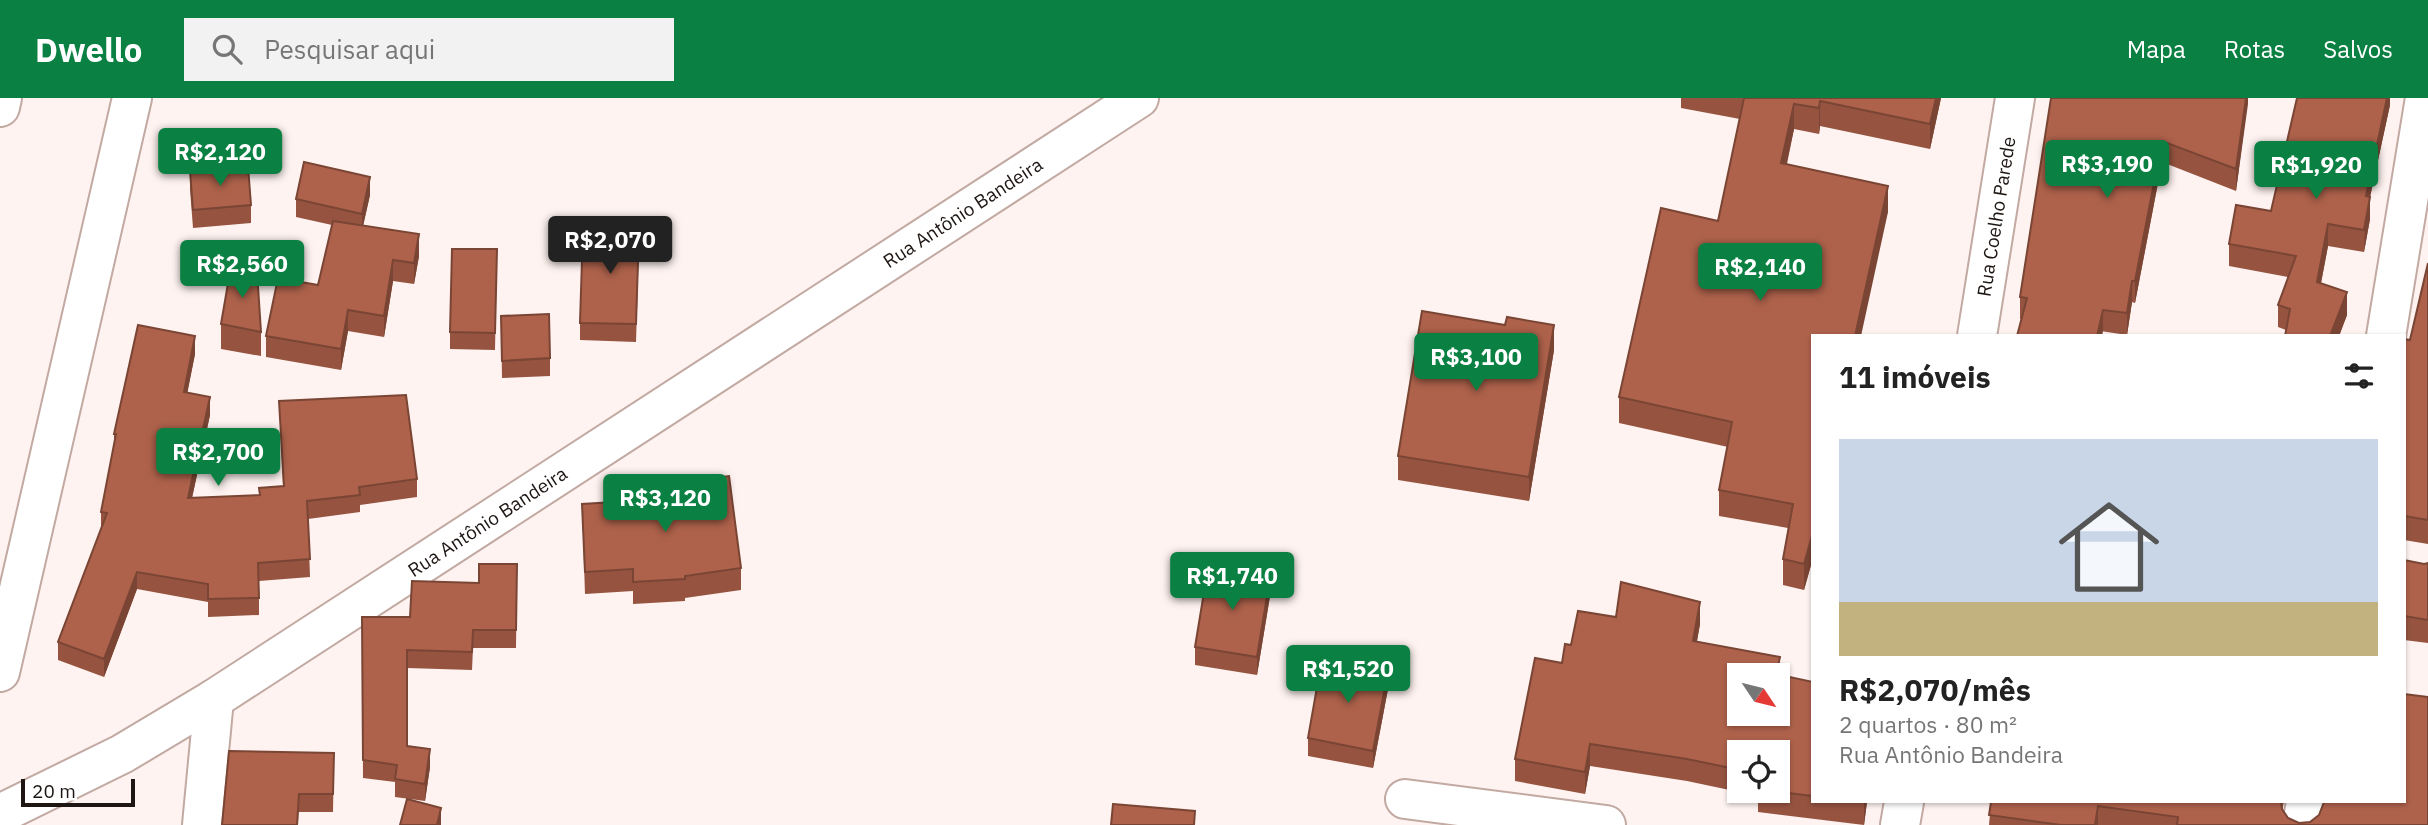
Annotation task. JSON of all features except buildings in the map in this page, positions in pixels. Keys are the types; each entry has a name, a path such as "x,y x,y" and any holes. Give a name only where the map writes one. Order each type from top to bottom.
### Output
{"street":[{"path":"0,107 2,98"},
{"path":"0,672 132,98"},
{"name":"Rua Antônio Bandeira","path":"0,814 122,754 214,699 1139,98"},
{"name":"Rua Coelho Parede","path":"1977,334 2015,98"},
{"path":"2386,334 2425,98"},
{"path":"202,825 214,699"},
{"path":"1405,799 1564,823 1606,825"},
{"path":"1900,825 1903,803"},
{"path":"2302,825 2306,803"}]}
